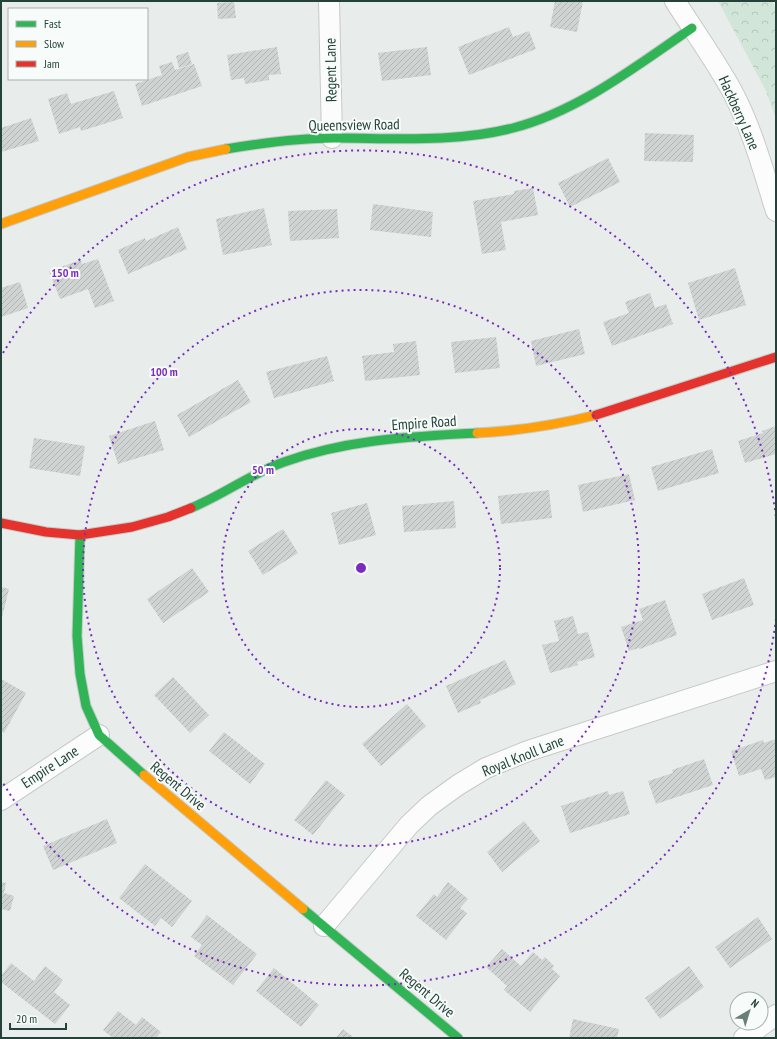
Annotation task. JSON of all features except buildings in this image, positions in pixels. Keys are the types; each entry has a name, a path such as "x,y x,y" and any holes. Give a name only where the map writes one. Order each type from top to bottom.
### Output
{"street":[{"name":"Regent Lane","path":"329,1 332,138"},
{"name":"Hackberry Lane","path":"675,1 732,91 744,116 776,211"},
{"name":"Queensview Road","path":"1,224 188,157 216,150 285,140 332,138 435,138 472,135 514,127 538,120 596,92 692,28"},
{"name":"Empire Road","path":"80,535 132,527 168,517 198,505 283,462 355,442 394,438 512,431 564,423 600,414 776,357"},
{"path":"1,523 46,532 80,535"},
{"name":"Regent Drive","path":"80,535 76,636 80,674 86,706 99,735 135,768 458,1038"},
{"name":"Royal Knoll Lane","path":"324,926 414,820 429,806 458,785 486,768 528,751 776,671"},
{"name":"Empire Lane","path":"1,800 99,735"},
{"path":"744,1038 776,1015"}],"green space":[{"path":"718,1 772,1 776,10 776,119 766,91"}],"traffic: fast":[{"path":"226,149 307,139 446,138 491,133 513,128 561,111 584,99 628,72 692,28"},
{"path":"191,508 272,467 308,454 332,448 380,440 477,433"},
{"path":"80,535 77,636 80,674 86,706 99,735 144,775"},
{"path":"303,909 458,1038"}],"traffic: slow":[{"path":"1,224 188,157 226,149"},
{"path":"477,433 536,427 596,415"},
{"path":"144,775 303,909"}],"traffic: jam":[{"path":"596,415 776,357"},
{"path":"1,523 46,532 80,535 132,527 168,517 191,508"}]}
